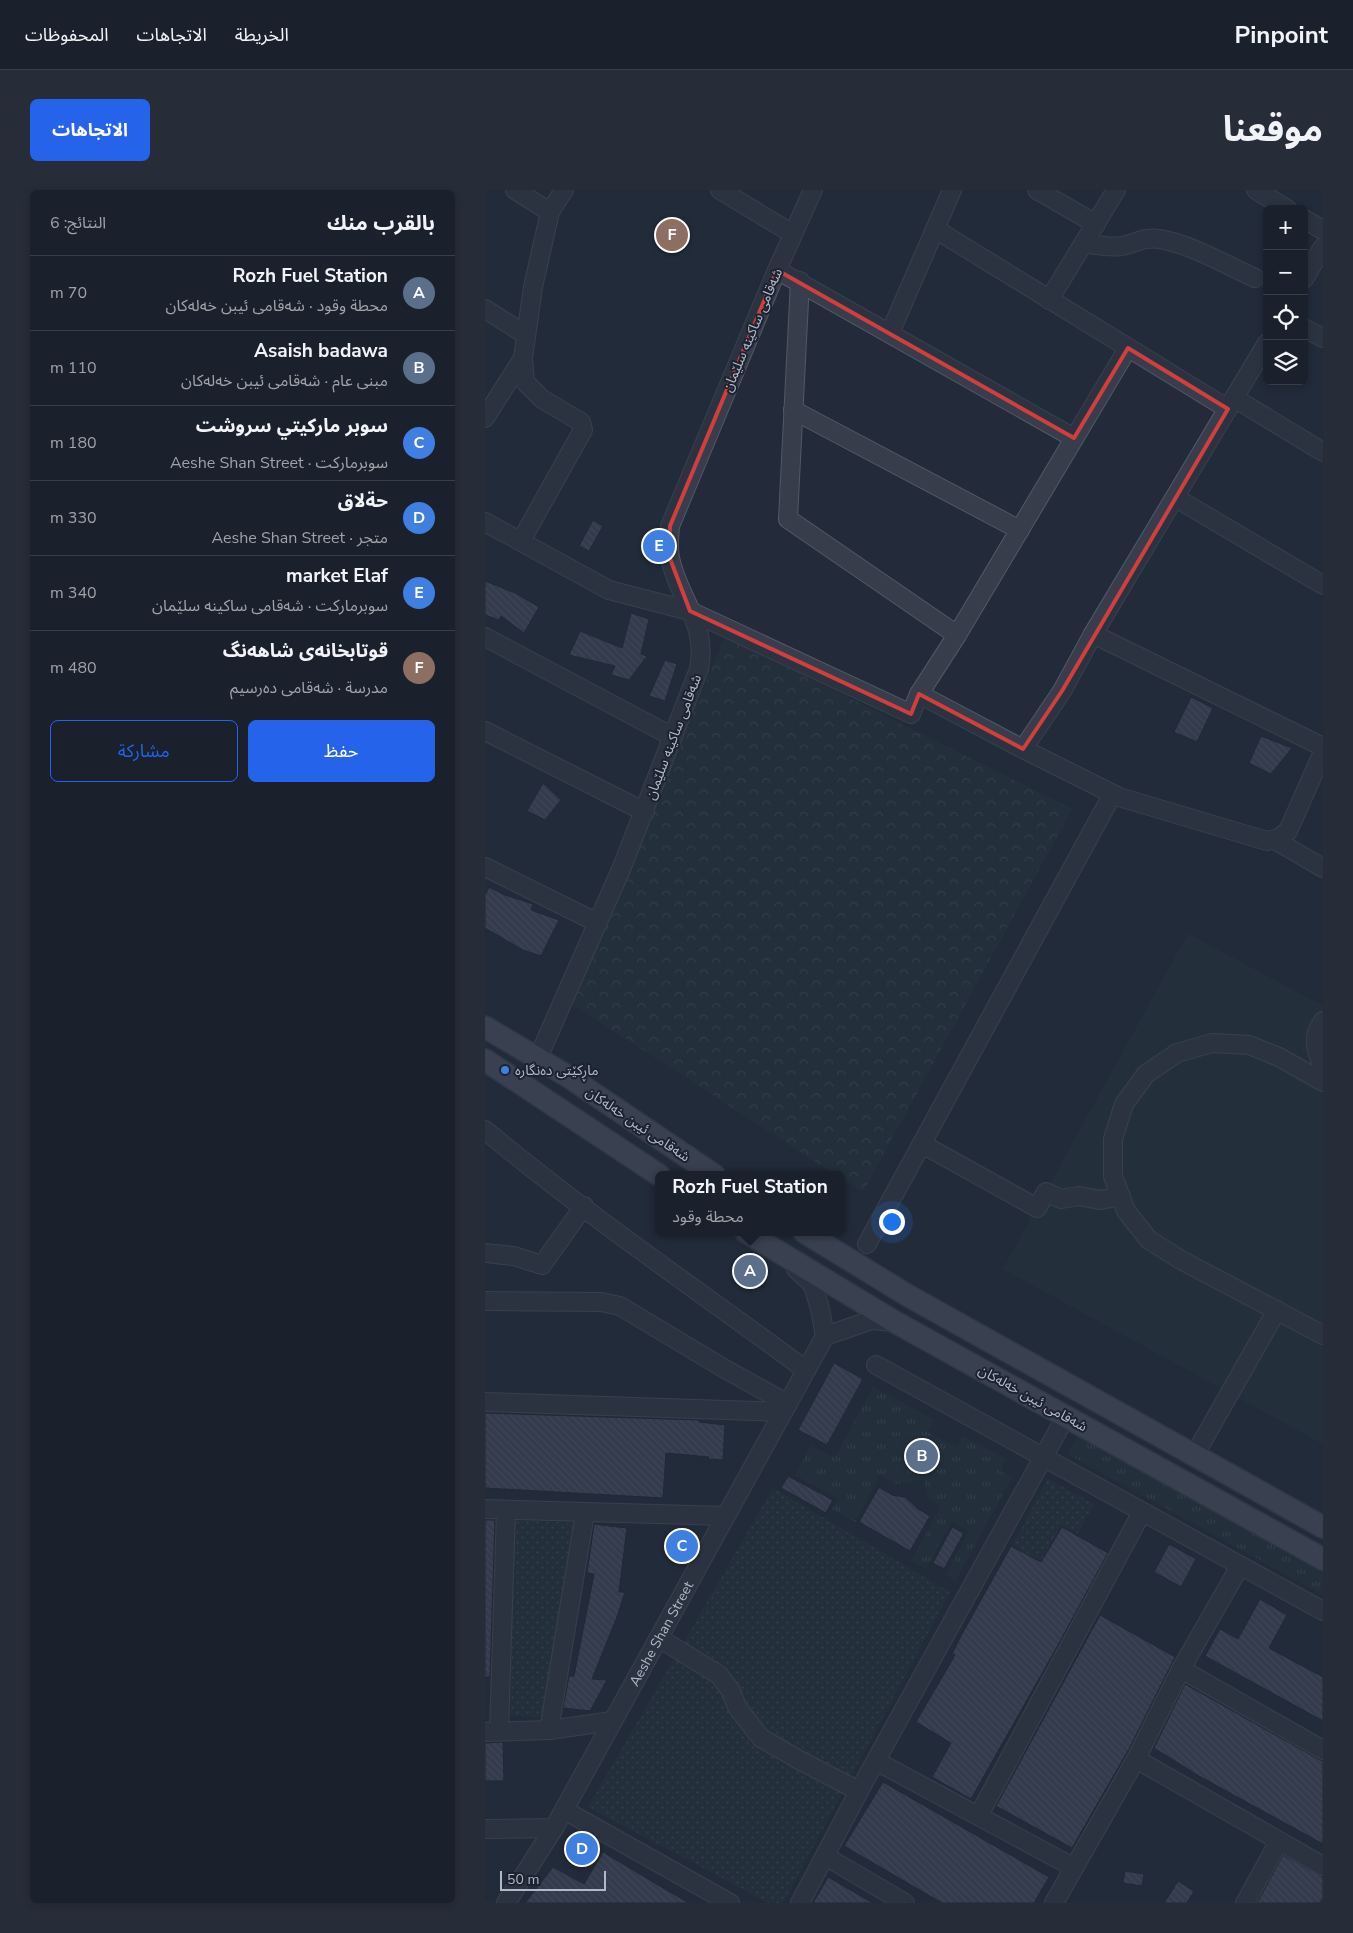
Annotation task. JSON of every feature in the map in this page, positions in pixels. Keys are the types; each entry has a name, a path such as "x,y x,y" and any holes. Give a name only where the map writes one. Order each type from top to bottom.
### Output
{"main road":[{"name":"شەقامی ئیبن خەلەکان","path":"485,1027 538,1058 708,1171"},
{"path":"485,1061 655,1172"},
{"name":"شەقامی ئیبن خەلەکان","path":"752,1236 784,1257 895,1322 1323,1559"},
{"name":"شەقامی ئیبن خەلەکان","path":"810,1236 862,1269 953,1321 1323,1527"},
{"path":"939,1345 953,1321"}],"street":[{"path":"515,190 550,212"},
{"path":"521,541 583,430 581,422 542,399 525,382 523,358 533,288 550,212 564,190"},
{"path":"721,190 793,234"},
{"name":"شەقامی ساکینە سلێمان","path":"538,1058 645,812 699,670 701,657 700,632 673,571 669,556 670,526 777,270 813,190"},
{"path":"890,333 952,190"},
{"path":"1037,190 1096,224"},
{"path":"1049,300 1116,190"},
{"path":"1256,190 1280,205"},
{"path":"1308,221 1323,230"},
{"path":"935,229 1128,348 1323,452"},
{"path":"1084,243 1122,246 1144,238 1160,239 1182,245 1255,278"},
{"path":"1308,272 1323,247"},
{"path":"777,270 800,281 1074,438"},
{"path":"800,281 788,519 957,635"},
{"path":"485,309 526,335"},
{"path":"1308,330 1323,338"},
{"path":"485,522 609,590 689,610 911,714 919,694 957,635 1128,348"},
{"path":"1023,749 1062,691 1093,634 1263,350"},
{"path":"485,418 523,358"},
{"path":"793,410 1020,530"},
{"path":"1176,498 1323,585"},
{"path":"1093,634 1323,746"},
{"path":"485,637 673,737"},
{"path":"919,694 1112,795 1267,841 1275,840 1288,831 1323,752"},
{"path":"485,732 645,812"},
{"path":"867,1244 1112,795"},
{"path":"1275,840 1323,868"},
{"path":"485,867 598,923"},
{"path":"1323,1021 1315,1037 1316,1049 1323,1067"},
{"path":"1323,1082 1279,1057 1249,1045 1212,1043 1177,1053 1146,1074 1124,1104 1113,1139 1113,1176 1126,1211 1149,1240 1181,1260 1323,1335"},
{"path":"485,1130 518,1157 806,1370"},
{"path":"922,1144 1037,1208 1046,1192 1061,1199 1079,1196 1100,1200 1121,1196"},
{"path":"485,1253 514,1256 542,1265 584,1206"},
{"path":"784,1257 813,1285 824,1323 825,1336 872,1320 895,1322"},
{"path":"485,1302 601,1302 620,1306 725,1369 785,1408"},
{"path":"1194,1456 1277,1310"},
{"name":"Aeshe Shan Street","path":"506,1903 554,1828 825,1336"},
{"path":"876,1364 1323,1611"},
{"path":"485,1402 785,1408"},
{"path":"800,1903 859,1791 1066,1416"},
{"path":"485,1510 726,1516"},
{"path":"507,1510 492,1731 549,1730 613,1721"},
{"path":"549,1730 585,1512"},
{"path":"979,1815 1142,1512"},
{"path":"1054,1903 1136,1759 1181,1669 1240,1566"},
{"path":"659,1638 719,1675 731,1691 737,1707 761,1738 859,1791"},
{"path":"1181,1669 1323,1750"},
{"path":"1136,1759 1323,1866"},
{"path":"876,1761 979,1815 1073,1868"},
{"path":"564,1810 730,1903"},
{"path":"485,1829 554,1828"},
{"path":"1245,1903 1279,1841"},
{"path":"825,1856 905,1903"}],"highlighted area":[{"path":"777,270 1074,438 1128,348 1228,409 1062,691 1023,749 919,694 911,714 690,611 669,556 670,526"}],"green space":[{"path":"725,636 1072,809 863,1192 845,1181 845,1171 830,1171 572,1004"},
{"path":"1188,934 1323,1006 1323,1444 1003,1269"},
{"path":"873,1387 934,1420 928,1432 957,1447 963,1436 1006,1459 1000,1471 1012,1477 956,1580 946,1575 969,1531 952,1521 926,1568 911,1561 941,1506 928,1499 924,1479 897,1484 880,1475 855,1522 832,1509 838,1498 795,1475 811,1446 835,1458"},
{"path":"1080,1432 1323,1566 1323,1595 1068,1454"},
{"path":"1048,1479 1094,1504 1078,1533 1061,1525 1041,1561 1012,1545"},
{"path":"773,1488 950,1592 783,1903 769,1903 588,1807"},
{"path":"514,1520 575,1523 544,1717 510,1716"}],"building":[{"path":"593,520 603,526 589,551 579,546"},
{"path":"485,581 515,593 539,607 524,633 501,616 499,620 485,615"},
{"path":"631,613 649,619 641,654 647,656 629,680 611,675 615,666 569,655 580,631 622,648"},
{"path":"665,660 677,664 665,701 649,696"},
{"path":"1191,697 1213,708 1197,742 1174,732"},
{"path":"1261,736 1292,748 1271,774 1249,763"},
{"path":"543,783 561,800 545,820 527,811"},
{"path":"489,887 505,895 533,904 531,910 559,920 541,956 523,950 485,928 485,895"},
{"path":"834,1363 863,1379 827,1445 798,1430"},
{"path":"485,1413 699,1420 699,1422 725,1425 723,1460 666,1453 663,1498 485,1488"},
{"path":"788,1476 833,1500 826,1513 781,1488"},
{"path":"879,1487 892,1495 905,1497 918,1509 930,1516 910,1551 859,1522"},
{"path":"485,1520 495,1520 490,1677 485,1677"},
{"path":"594,1524 627,1528 619,1592 625,1592 592,1679 607,1680 590,1711 563,1708 569,1676 574,1676 594,1574 587,1573"},
{"path":"952,1527 964,1533 944,1569 933,1563"},
{"path":"1062,1527 1108,1553 971,1799 932,1777 951,1743 916,1722 955,1655 952,1654 962,1634 1011,1546 1041,1562"},
{"path":"1169,1544 1196,1559 1181,1587 1154,1572"},
{"path":"1260,1599 1287,1615 1269,1648 1323,1677 1323,1721 1205,1656 1220,1629 1238,1639"},
{"path":"1100,1615 1175,1657 1129,1749 1072,1848 996,1806"},
{"path":"1185,1684 1323,1761 1323,1844 1199,1776 1154,1748"},
{"path":"503,1742 504,1781 485,1781 485,1743"},
{"path":"883,1782 1049,1877 1034,1903 942,1903 844,1846"},
{"path":"603,1852 689,1903 525,1903 553,1867 584,1884"},
{"path":"1283,1855 1323,1877 1323,1903 1257,1903"},
{"path":"1125,1871 1144,1874 1142,1886 1123,1883"},
{"path":"828,1877 873,1903 813,1903"},
{"path":"1178,1881 1194,1891 1187,1903 1164,1903"}],"place":[{"name":"قوتابخانەى شاهەنگ","path":"672,235"},
{"name":"market Elaf","path":"659,546"},
{"name":"ماڕكێتی دەنگارە","path":"505,1070"},
{"name":"Rozh Fuel Station","path":"750,1271"},
{"name":"Asaish badawa","path":"922,1456"},
{"name":"سوبر ماركيتي سروشت","path":"682,1546"},
{"name":"حةلاق","path":"582,1849"}]}
